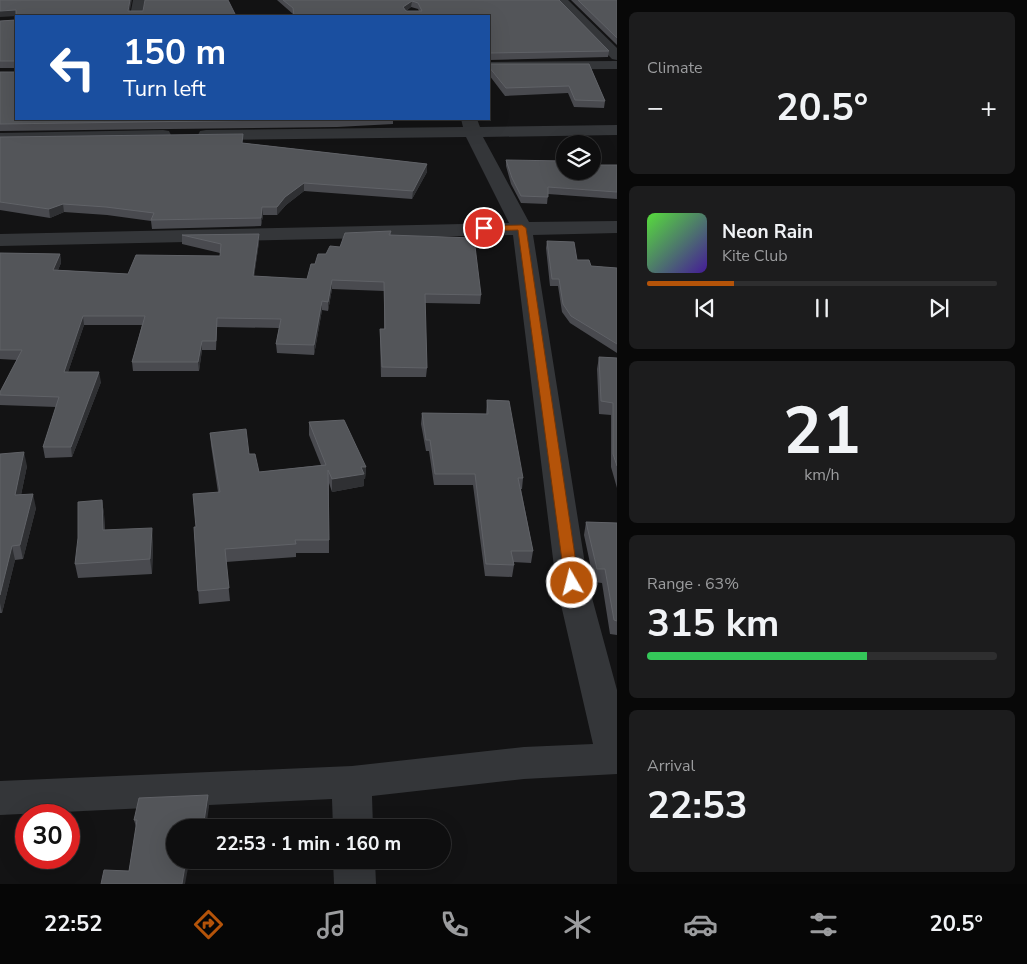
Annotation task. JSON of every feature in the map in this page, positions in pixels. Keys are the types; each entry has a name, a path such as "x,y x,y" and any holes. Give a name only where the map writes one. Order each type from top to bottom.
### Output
{"street":[{"path":"136,15 139,0"},
{"path":"561,0 617,56"},
{"path":"490,66 617,65"},
{"path":"97,136 102,120"},
{"path":"0,798 352,782 524,763 616,758 572,583 522,228 471,126"},
{"path":"0,138 181,135 471,126 617,130"},
{"path":"0,240 617,227"},
{"path":"352,782 353,819"},
{"path":"354,869 355,884"}],"building":[{"path":"0,0 130,0 128,11 143,11 145,0 228,0 236,15 16,15 16,10 0,11"},
{"path":"283,0 559,0 609,51 490,53 490,15 294,15 293,8","holes":["412,1 418,3 422,11 406,11 403,7"]},
{"path":"578,0 617,0 617,38"},
{"path":"15,20 15,61 0,61 0,21"},
{"path":"490,64 589,64 605,101 575,100 569,86 506,88 490,68"},
{"path":"0,72 15,72 15,120 278,120 0,124"},
{"path":"243,134 242,143 427,164 413,191 304,183 285,197 277,207 262,207 261,218 151,220 154,213 63,204 49,209 0,202 0,137"},
{"path":"506,160 556,161 556,180 601,180 601,165 617,165 617,192 548,187 548,197 521,196"},
{"path":"391,231 389,235 474,238 481,295 425,294 427,368 382,367 380,329 385,329 384,282 332,280 328,302 322,301 314,345 276,344 281,319 217,318 216,341 202,341 198,362 132,362 145,316 83,316 64,372 99,372 71,447 43,447 59,397 0,395 22,350 0,350 0,253 60,254 53,270 128,274 136,255 220,256 221,244 182,235 259,234 253,276 307,279 311,264 315,264 318,254 326,254 330,246 340,247 345,233"},
{"path":"547,241 574,242 577,260 589,260 591,266 617,268 617,344 571,316 563,304 559,279 552,279"},
{"path":"599,357 617,358 617,466 613,454 613,403 601,401"},
{"path":"487,400 509,401 523,478 518,478 533,551 511,551 514,565 486,564 475,474 435,474 430,440 426,440 422,413 488,414"},
{"path":"344,420 366,467 361,467 364,474 332,479 328,470 329,540 295,540 296,544 225,549 229,588 198,591 193,494 220,492 210,433 246,429 249,454 255,454 259,472 326,465 309,422"},
{"path":"24,452 15,495 33,494 20,545 12,546 0,595 0,454"},
{"path":"102,500 103,530 152,528 150,559 75,564 78,538 78,502"},
{"path":"586,522 617,523 617,621 614,620 605,569 597,569"},
{"path":"208,795 204,819 166,819 166,869 184,869 182,884 101,884 104,870 129,871 137,820 134,820 139,798"}],"route":[{"path":"484,228 522,228 572,583"}]}
